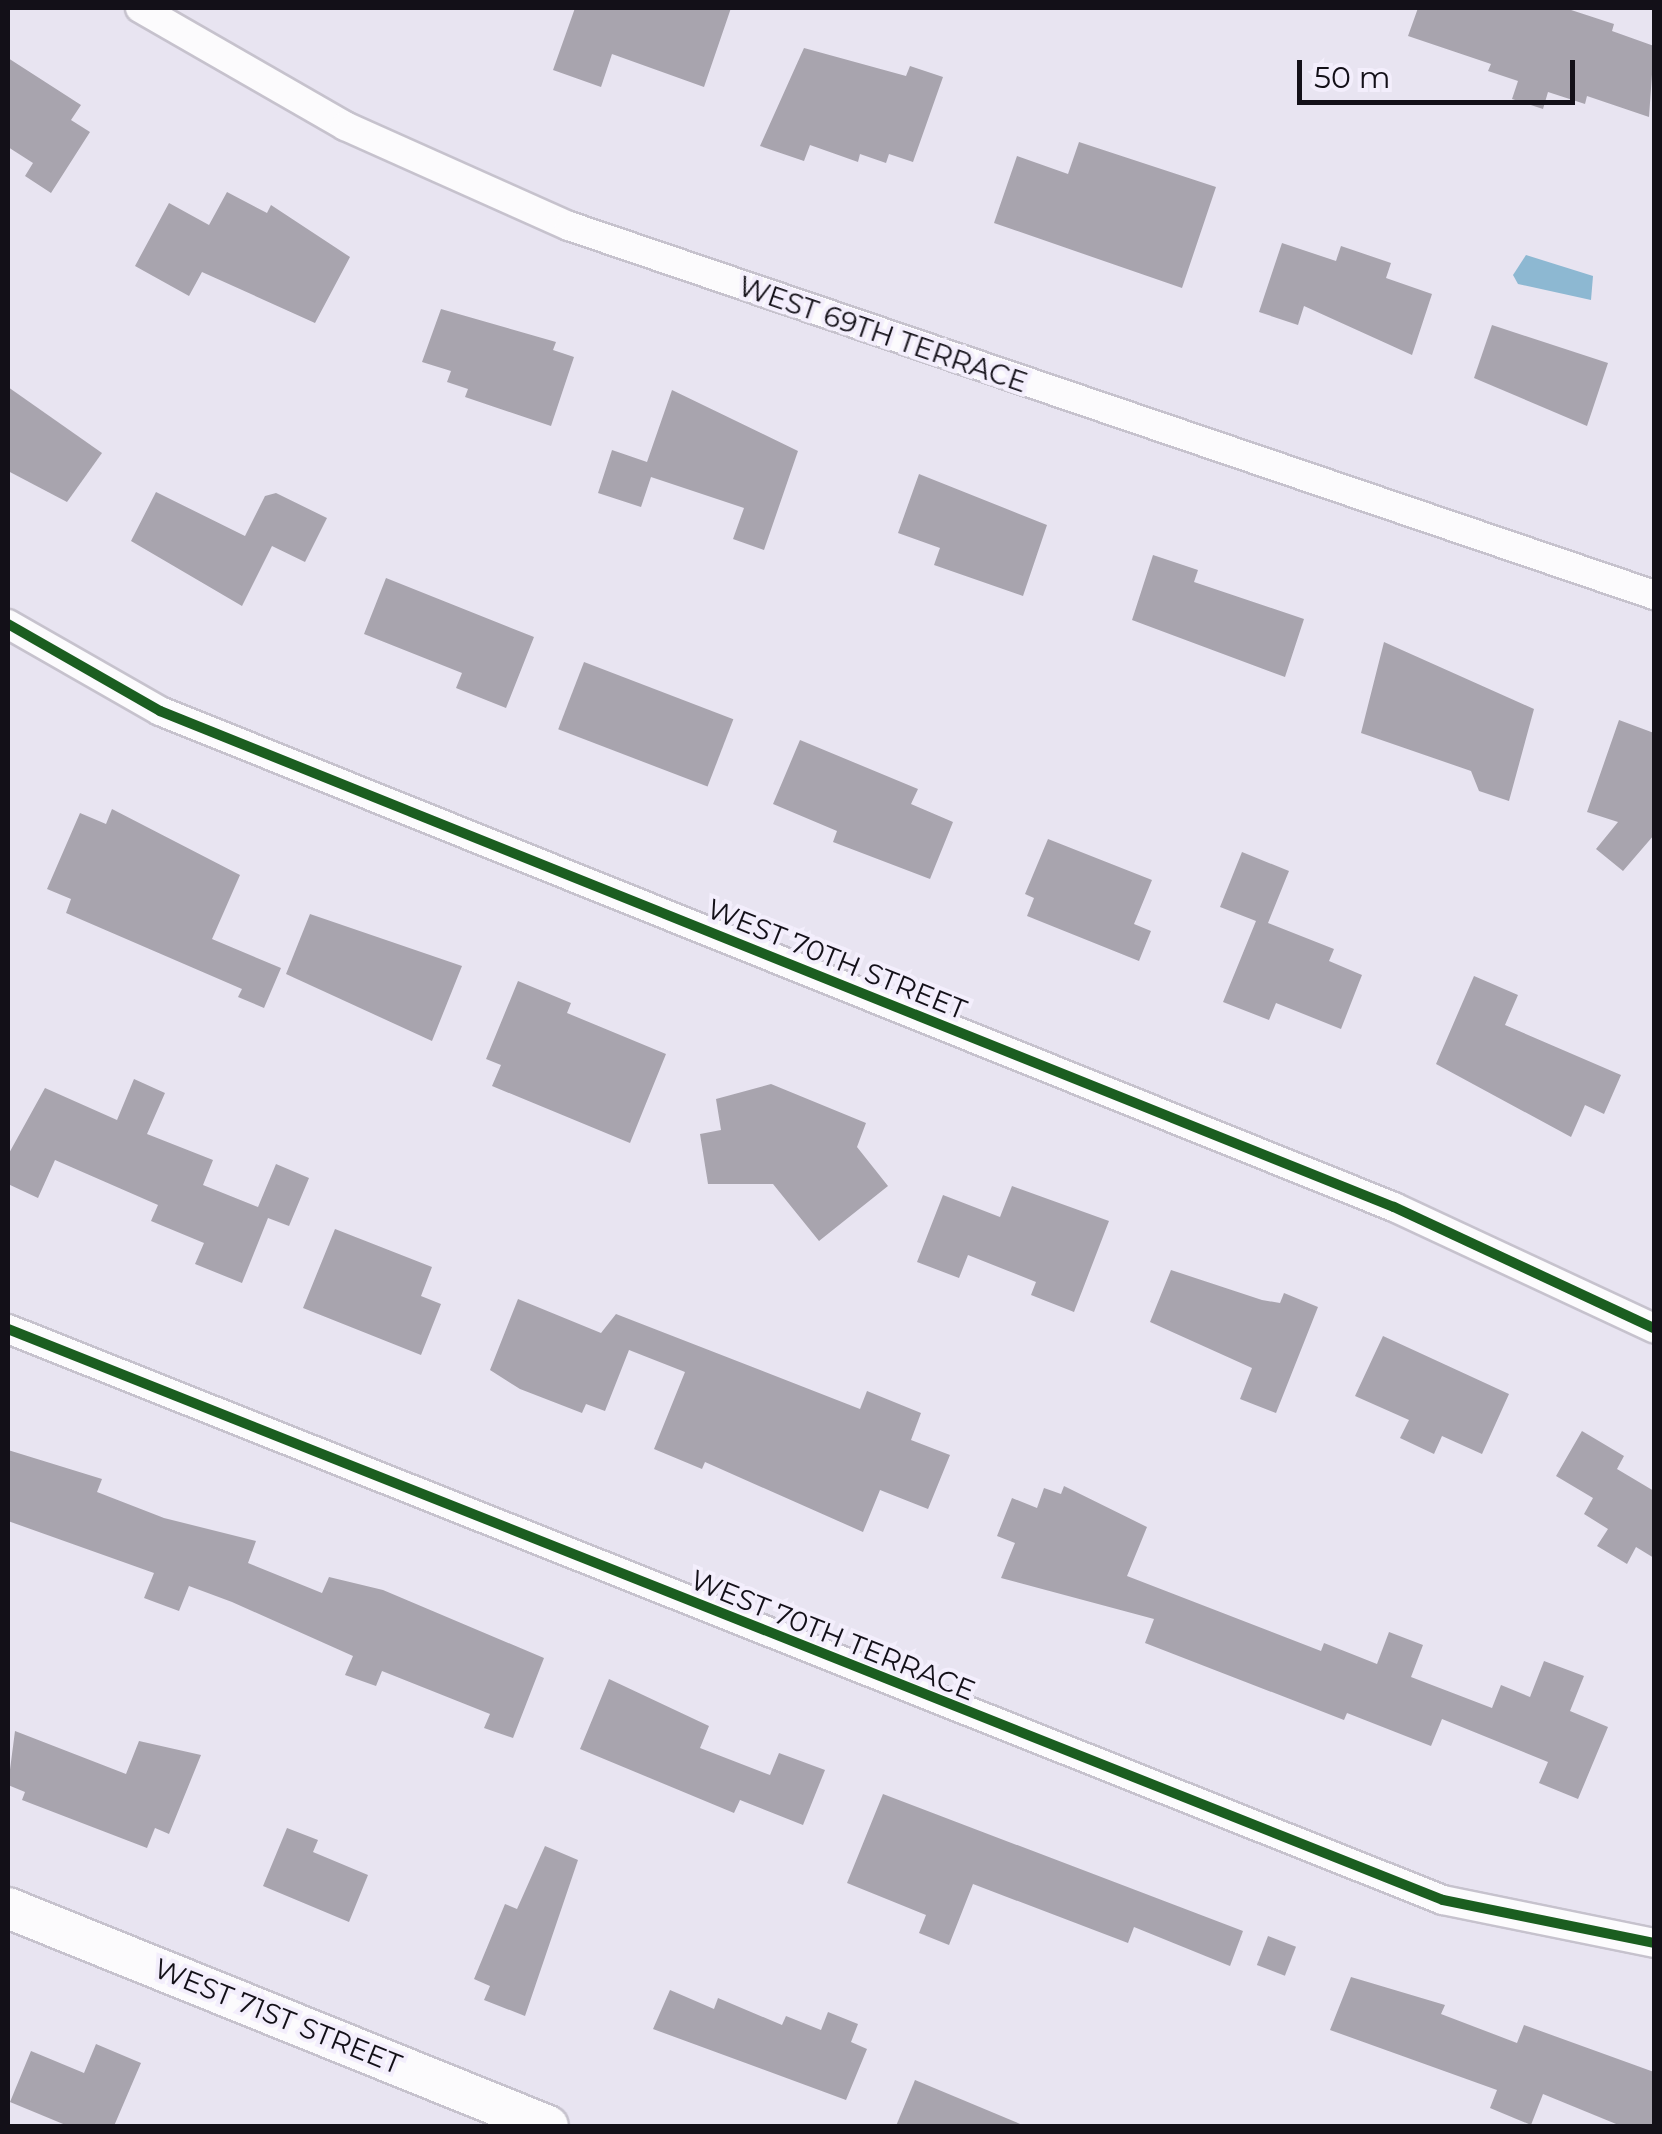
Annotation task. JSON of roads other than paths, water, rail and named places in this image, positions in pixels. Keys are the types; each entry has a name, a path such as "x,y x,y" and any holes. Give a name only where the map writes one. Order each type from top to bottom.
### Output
{"street":[{"name":"WEST 69TH TERRACE","path":"140,8 345,126 569,226 1654,595"},
{"name":"WEST 70TH STREET","path":"8,624 160,711 1394,1207 1654,1328"},
{"name":"WEST 70TH TERRACE","path":"8,1329 1442,1900 1654,1942"},
{"name":"WEST 71ST STREET","path":"8,1908 543,2126"}],"water":[{"path":"1526,255 1593,276 1591,300 1518,284 1513,275"}]}
